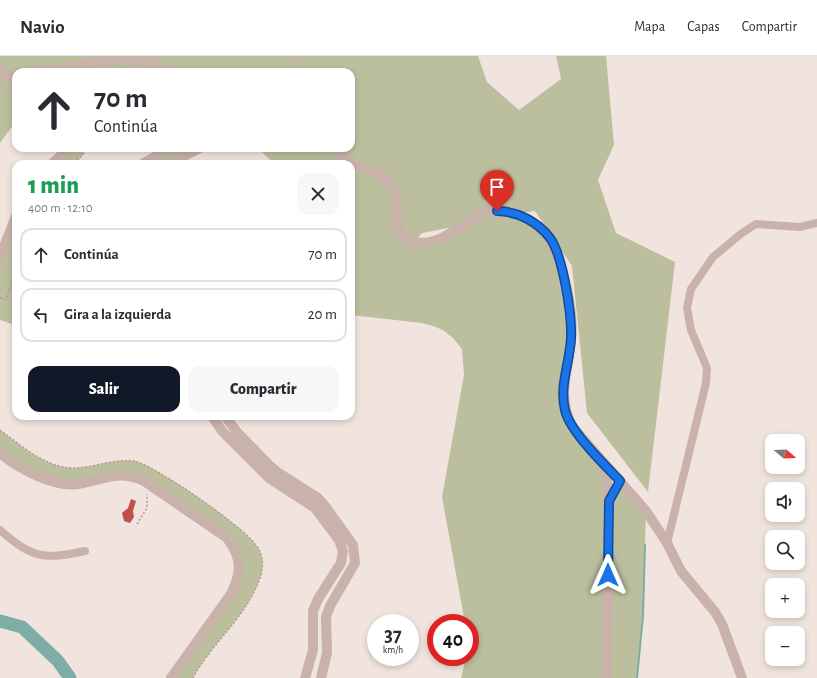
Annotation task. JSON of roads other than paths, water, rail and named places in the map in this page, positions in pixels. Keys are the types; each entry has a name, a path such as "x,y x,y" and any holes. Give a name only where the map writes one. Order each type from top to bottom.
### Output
{"street":[{"path":"61,68 123,59 147,62 162,68"},
{"path":"1,73 12,74"},
{"path":"56,160 65,152"},
{"path":"149,160 163,152"},
{"path":"176,160 192,152"},
{"path":"338,152 347,160"},
{"path":"355,165 375,172 388,180 396,193 396,223 405,237 413,242 428,243 454,231 486,211 509,211 531,221 550,238 559,261 572,320 571,340 564,383 563,400 565,412 571,425 646,511 667,543 682,571 715,612 722,624 742,678"},
{"path":"667,543 706,383 706,368 691,330 687,308 691,289 712,257 742,233 756,224 800,227 817,223"},
{"path":"0,257 12,226"},
{"path":"215,420 222,431 269,478 315,508 339,540 343,551 341,563 318,599 313,611 313,650 305,678"},
{"path":"228,420 236,431 273,469 322,502 344,530 353,545 355,563 330,606 326,617 327,653 321,678"},
{"path":"0,453 17,466 49,480 68,485 113,476 126,475 136,477 226,538 234,548 239,561 239,572 234,588 171,678"},
{"path":"604,464 609,501 607,678"},
{"path":"609,501 620,481"},
{"path":"0,530 19,546 42,556 62,556 85,551"}],"lane":[{"path":"293,56 294,68"}],"waterway":[{"path":"637,678 643,616 645,545"},
{"path":"0,621 22,627 58,661 70,678"}]}
